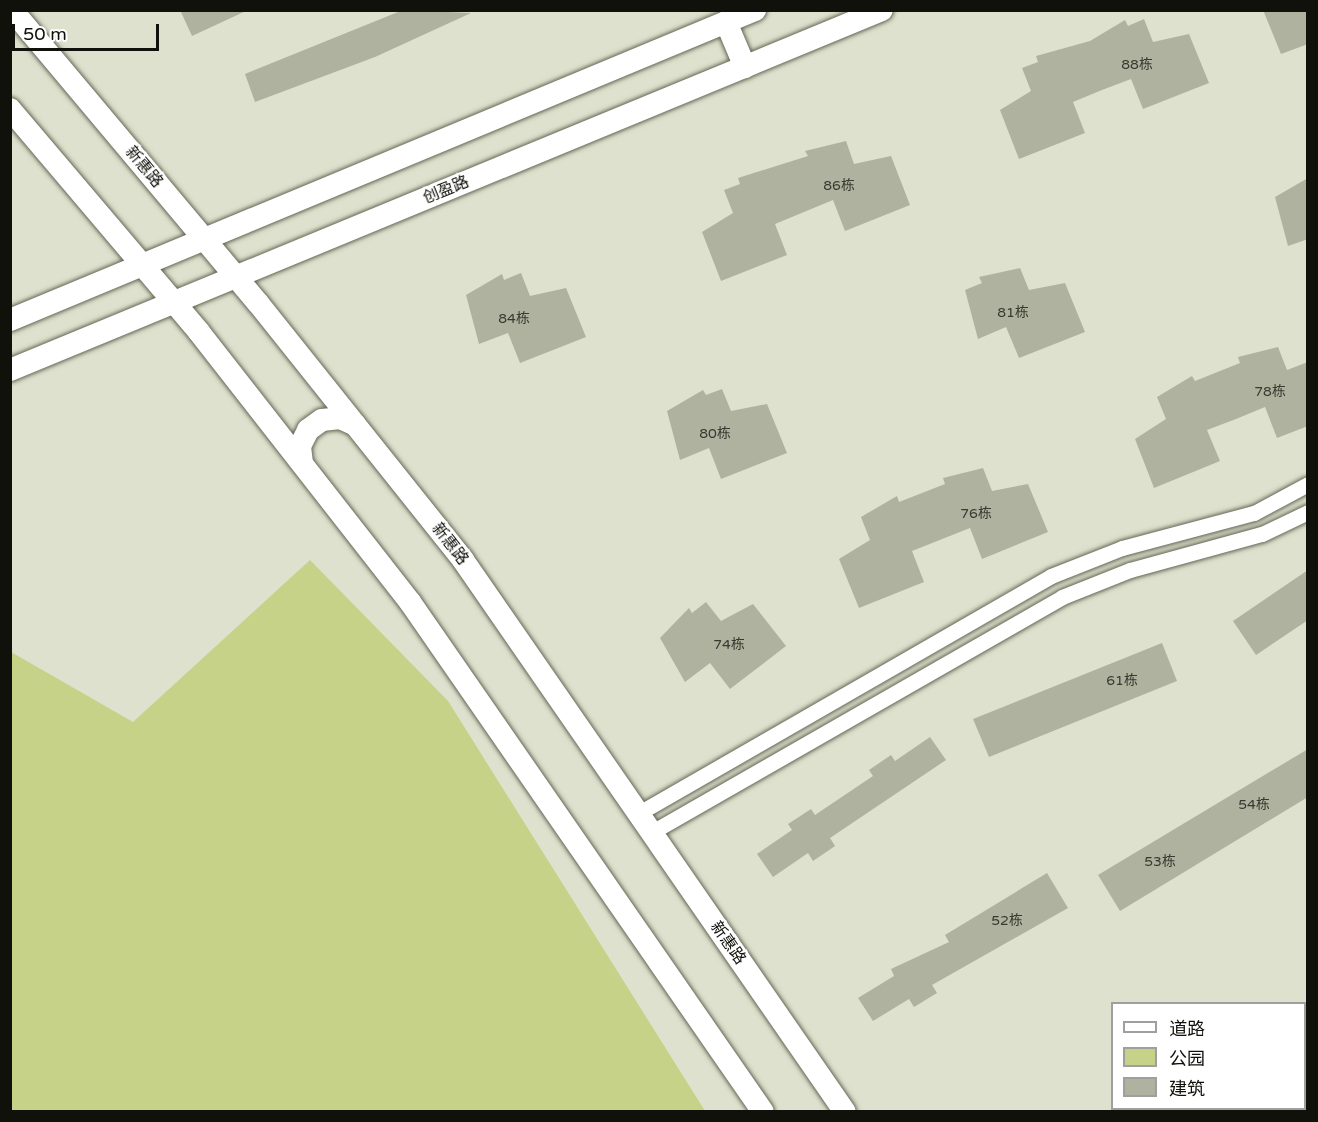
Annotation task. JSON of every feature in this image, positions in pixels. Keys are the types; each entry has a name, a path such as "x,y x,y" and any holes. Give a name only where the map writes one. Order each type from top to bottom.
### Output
{"main road":[{"name":"新惠路","path":"12,10 205,239 463,560 845,1112"},
{"path":"10,320 754,10"},
{"name":"创盈路","path":"10,370 882,10"},
{"path":"726,22 745,67"},
{"path":"10,109 174,303 410,602 763,1112"},
{"path":"302,463 300,446 315,425 340,418 356,425"}],"street":[{"path":"639,813 1051,576 1122,548 1254,513 1308,484"},
{"path":"652,832 1062,597 1130,570 1262,534 1308,512"}],"green space":[{"path":"310,560 448,701 705,1111 11,1111 11,652 133,722"}],"building":[{"path":"180,10 248,10 192,36"},
{"path":"403,10 471,13 375,57 255,102 245,74"},
{"path":"1263,10 1308,10 1308,44 1281,54"},
{"path":"1144,19 1153,42 1189,34 1209,83 1143,109 1131,79 1102,90 1073,102 1085,133 1019,159 1000,110 1031,91 1022,68 1038,62 1036,56 1090,41 1125,20 1128,26"},
{"path":"846,141 854,164 891,156 910,205 845,231 833,200 775,224 787,255 721,281 702,232 733,213 724,190 740,184 738,178 808,156 805,151"},
{"path":"1308,178 1308,239 1288,246 1275,197"},
{"path":"1020,268 1029,290 1065,283 1085,332 1019,358 1006,327 978,339 965,290 982,283 979,277"},
{"path":"521,273 530,296 566,288 586,337 520,363 508,333 479,344 466,295 502,274 504,280"},
{"path":"1278,347 1287,370 1308,362 1308,426 1277,438 1265,407 1207,430 1220,461 1154,488 1135,439 1166,419 1157,397 1192,376 1195,381 1240,363 1238,357"},
{"path":"722,389 731,411 767,404 787,453 721,479 709,448 680,460 667,411 703,390 706,395"},
{"path":"983,468 992,491 1028,484 1048,532 982,559 970,528 912,551 924,582 859,608 839,559 870,540 861,517 897,496 899,502 945,484 943,478"},
{"path":"1308,570 1308,620 1256,655 1233,621"},
{"path":"706,602 721,621 753,604 786,646 730,689 710,663 685,682 660,638 689,608 692,613"},
{"path":"1162,643 1177,681 989,757 973,719"},
{"path":"930,737 946,760 830,838 835,846 813,861 808,853 773,877 757,854 792,830 788,824 811,809 815,815 873,776 869,770 891,755 895,761"},
{"path":"1308,749 1308,797 1120,911 1098,875"},
{"path":"1047,873 1068,908 932,985 937,993 914,1007 909,999 873,1021 858,998 894,976 891,969 949,942 945,935"}]}
